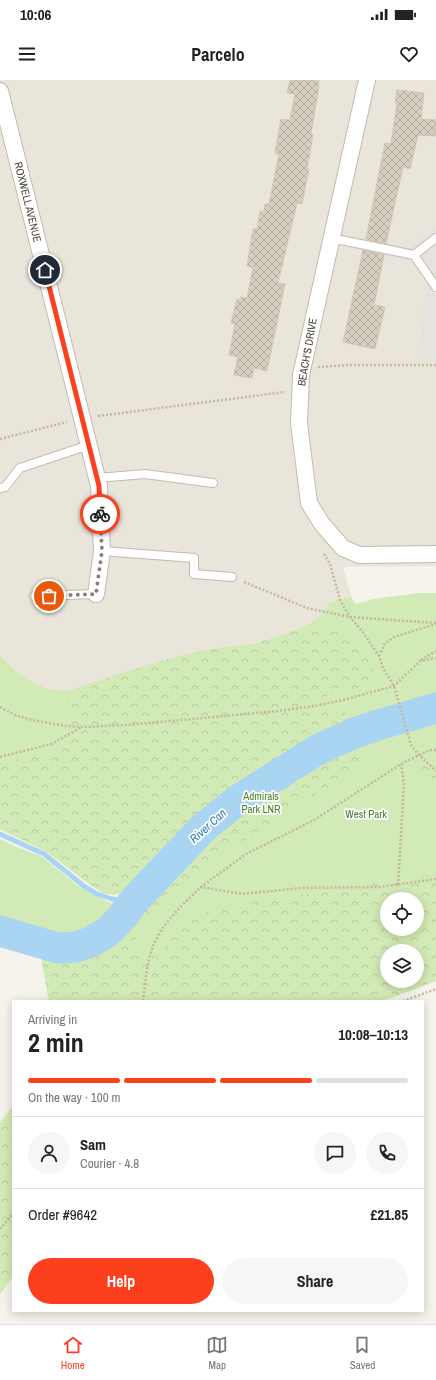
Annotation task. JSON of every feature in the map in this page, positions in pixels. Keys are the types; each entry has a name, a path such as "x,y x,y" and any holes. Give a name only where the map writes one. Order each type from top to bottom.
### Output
{"street":[{"name":"BEACH'S DRIVE","path":"367,80 301,375 299,423 309,503 322,524 343,548 359,555 436,554"},
{"name":"ROXWELL AVENUE","path":"0,91 99,486 102,551 96,594"}],"lane":[{"path":"331,238 414,255 436,287"},
{"path":"414,255 436,238"},
{"path":"0,488 5,487 20,468 89,446"},
{"path":"97,478 145,474 213,483"},
{"path":"102,551 194,558 194,574 232,577"},
{"path":"34,596 96,594"}],"path":[{"path":"0,439 82,418 287,391 301,375 312,368 350,366 436,366"},
{"path":"323,551 330,564 340,600 350,617 362,631 379,656 383,668 394,686 411,745 436,771"},
{"path":"232,577 307,608 350,617 436,624"},
{"path":"379,656 385,643 394,637 436,624"},
{"path":"0,707 15,715 32,720 83,727 127,725 278,711 315,706 343,700 394,686 420,661 436,651"},
{"path":"420,661 436,658"},
{"path":"0,756 50,744 83,727"},
{"path":"143,1000 150,955 158,935 182,905 201,887 246,854 314,820 401,764 430,750 436,750"},
{"path":"398,885 404,791 401,764"},
{"path":"201,887 242,894 302,888 380,888 436,879"},
{"path":"407,1000 436,989"},
{"path":"0,1228 12,1215"}],"shaded area":[{"path":"0,80 436,80 436,226 410,246 349,234 345,248 407,262 427,285 420,323 422,360 436,360 436,566 343,567 351,596 328,603 323,614 304,626 282,635 252,644 208,649 161,661 67,691 57,691 39,686 25,678 7,663 0,655"},
{"path":"436,226 436,360 422,360 420,323 427,284 407,262 345,248 349,234 410,246"}],"green space":[{"name":"Admirals Park LNR","path":"419,593 436,593 436,981 424,986 424,944 380,944 380,988 417,988 386,1000 49,1000 41,957 58,960 72,960 85,956 111,942 120,934 140,906 126,892 114,895 103,893 47,852 0,829 0,655 14,669 38,685 67,691 166,660 207,650 253,644 273,639 307,625 324,611 328,603 351,596 355,604 373,599"},
{"path":"304,626 353,635 374,670 370,685 313,700 315,712 345,711 348,725 335,729 221,803 194,824 168,853 126,892 119,894 103,893 47,852 0,829 0,763 50,752 70,740 70,719 67,691 161,661 208,649 252,644 282,635"},
{"path":"355,743 362,766 256,832 166,894 130,949 158,957 180,924 219,907 436,874 436,981 424,986 424,944 380,944 380,988 417,988 386,1000 49,1000 41,957 57,961 75,960 87,956 113,941 121,933 154,889 193,850 233,816 270,790 321,758"},
{"path":"436,760 436,790 409,762"},
{"path":"0,839 41,856 89,893 115,905 116,908 103,923 85,935 71,938 46,934 41,957 0,942"},
{"path":"12,1107 12,1277 0,1294 0,1122"}],"building":[{"path":"290,80 319,80 311,134 313,135 307,169 309,169 302,204 297,203 278,283 285,284 267,371 254,368 252,378 234,375 238,357 229,355 235,324 231,323 237,299 240,300 241,297 247,298 253,268 247,266 253,229 257,229 260,211 264,211 265,204 269,204 279,154 275,153 281,119 290,120 295,94 287,93"},
{"path":"397,90 424,93 421,119 436,120 436,136 418,135 410,169 403,167 386,244 366,239 385,143 391,144 397,103 395,103"},
{"path":"363,250 384,255 374,305 385,307 375,349 343,342"}],"waterway":[{"name":"River Can","path":"0,931 58,948 76,947 93,941 110,930 133,902 203,828 238,800 317,750 352,734 436,708"},
{"path":"0,834 44,854 85,887 97,894 112,899 133,902"}],"way so far":[{"path":"49,596 96,594 102,551 100,514"}],"route":[{"path":"45,270 99,486 100,514"}],"park label":[{"name":"West Park","path":"366,814"}]}
